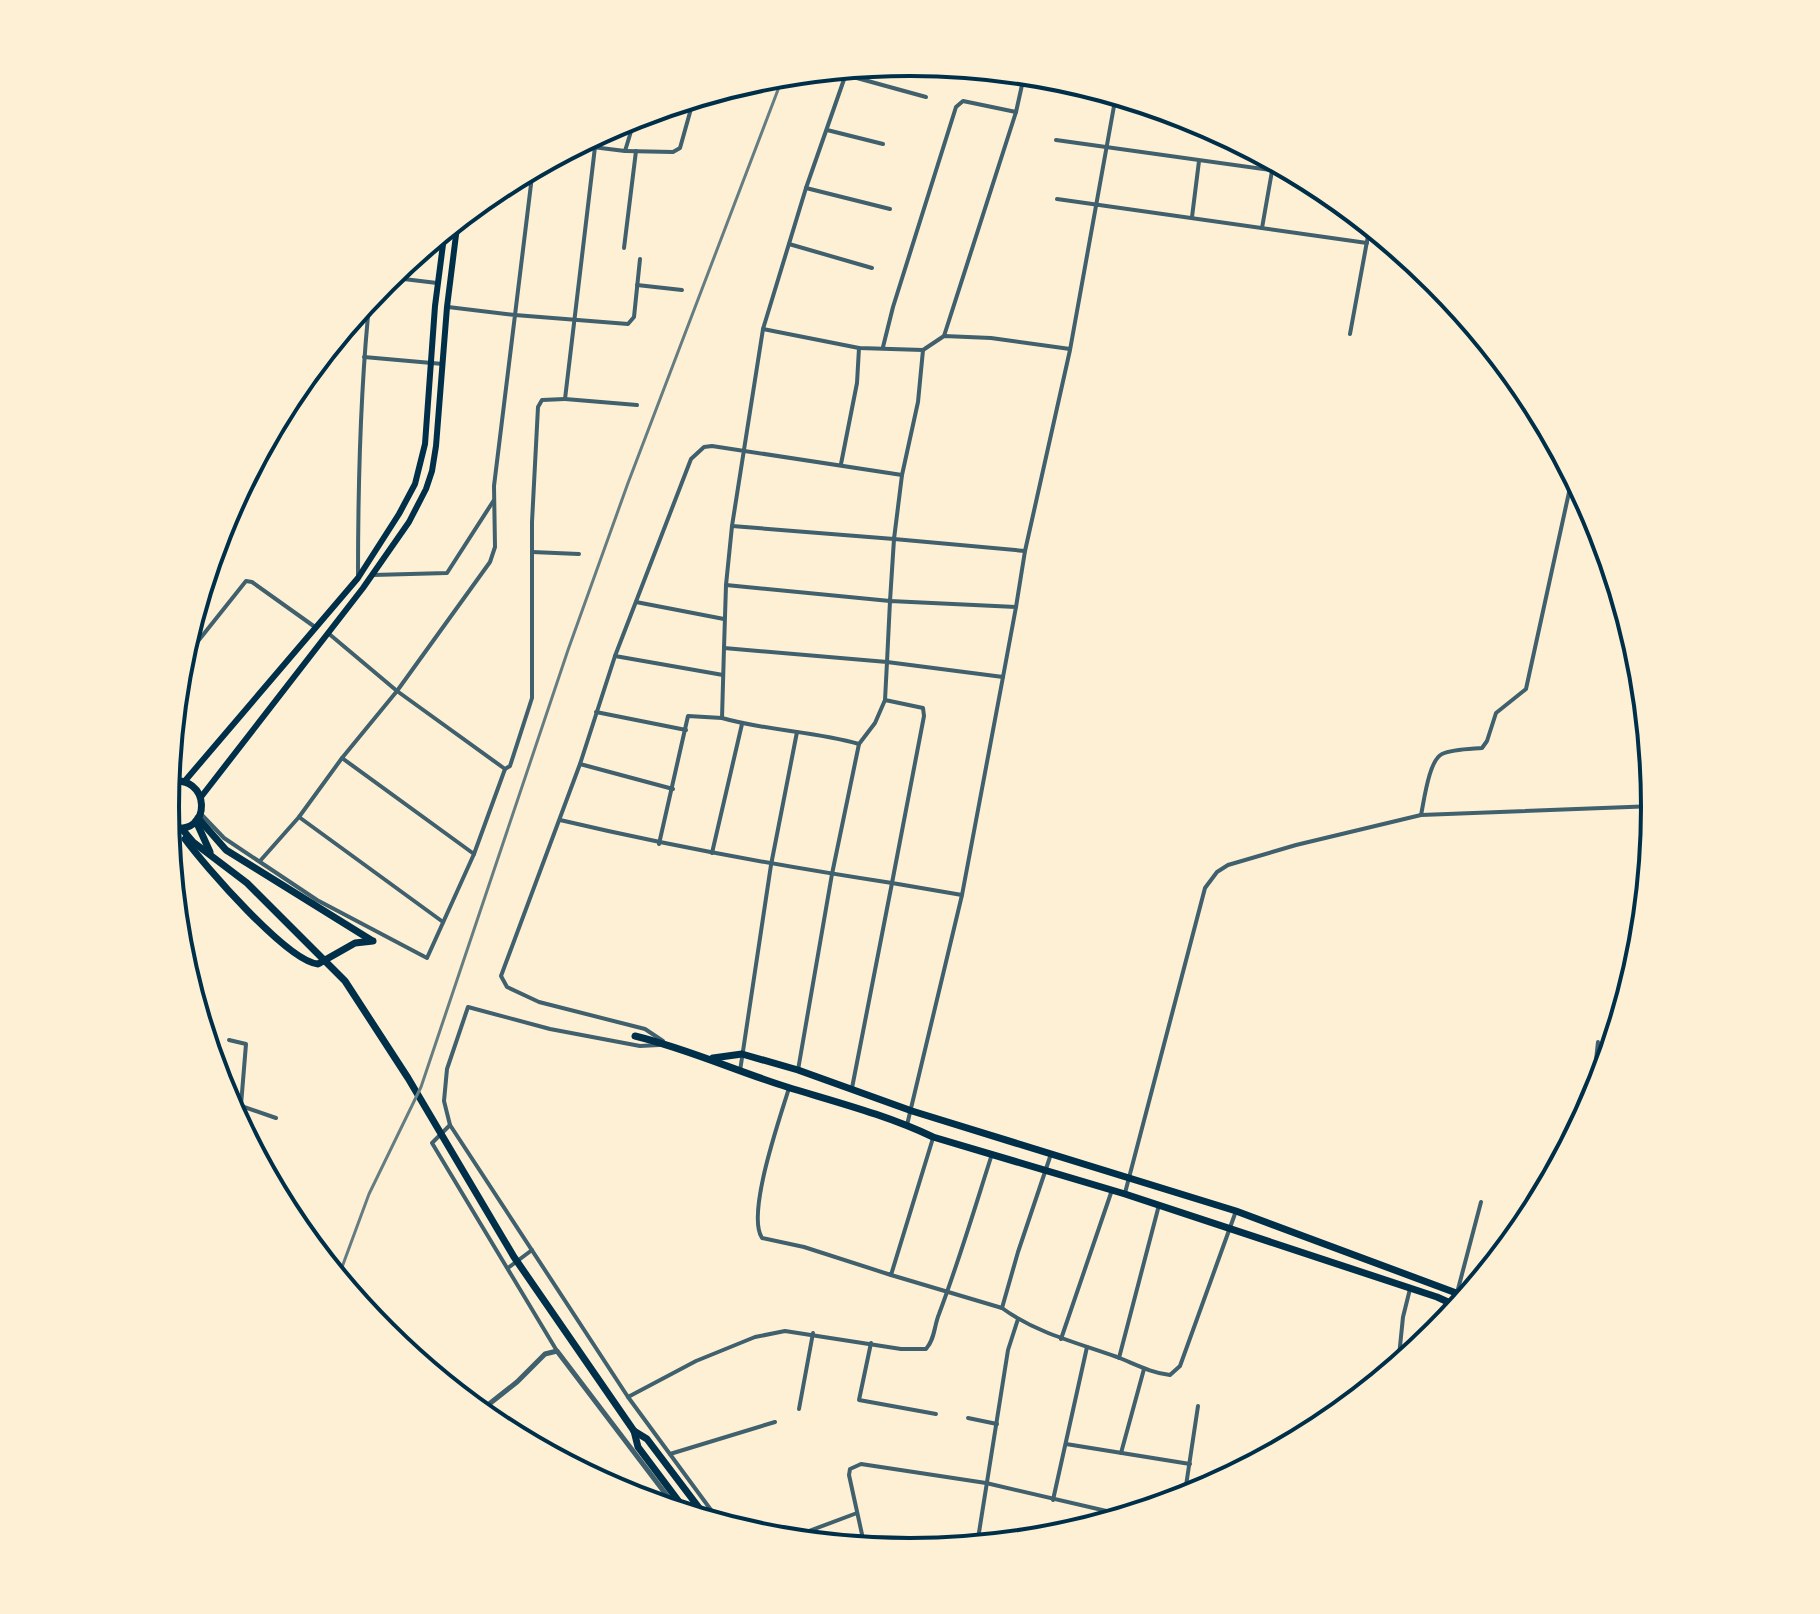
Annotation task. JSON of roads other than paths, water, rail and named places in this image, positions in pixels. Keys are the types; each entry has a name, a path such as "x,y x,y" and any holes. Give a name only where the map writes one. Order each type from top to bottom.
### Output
{"main road":[{"path":"213,856 198,818 201,797 373,575 409,522 432,471 456,234"},
{"path":"184,782 358,578 415,484 425,444 443,245"},
{"path":"180,782 195,787 201,797"},
{"path":"180,829 207,866 282,944 302,959 318,964 355,943 373,941 226,850 198,818"},
{"path":"180,829 198,818"},
{"path":"180,829 247,883 345,981 408,1078 514,1257 634,1431 638,1447 679,1500"},
{"path":"635,1036 711,1058 789,1088 907,1125 933,1137 1160,1205 1447,1302"},
{"path":"711,1058 742,1054 798,1070 912,1111 1236,1211 1456,1293"},
{"path":"634,1431 647,1439 698,1506"}],"street":[{"path":"858,78 926,97"},
{"path":"722,718 724,619 732,526 763,329 806,188 844,79"},
{"path":"944,336 1022,85"},
{"path":"883,347 956,107 963,101 1016,112"},
{"path":"907,1125 962,895 1025,551 1070,350 1114,106"},
{"path":"596,147 673,152 680,148 691,110"},
{"path":"827,130 883,144"},
{"path":"625,151 631,132"},
{"path":"1056,140 1270,171"},
{"path":"565,399 595,147"},
{"path":"624,248 636,151"},
{"path":"1192,217 1199,161"},
{"path":"1262,228 1272,172"},
{"path":"260,861 299,817 397,691 490,562 495,547 494,500 531,182"},
{"path":"806,188 890,209"},
{"path":"1057,199 1367,243"},
{"path":"1350,334 1368,237"},
{"path":"789,244 872,268"},
{"path":"447,307 628,324 634,317 640,259"},
{"path":"405,279 437,283"},
{"path":"637,285 682,290"},
{"path":"358,578 358,472 368,317"},
{"path":"763,329 859,348 923,350 944,336 991,338 1070,350"},
{"path":"841,465 857,383 859,348"},
{"path":"798,1070 832,874 859,744 875,723 885,700 894,539 902,475 918,402 923,350"},
{"path":"364,357 443,364"},
{"path":"198,818 317,900 427,958 474,854 505,769 510,766 532,698 532,552 538,407 542,400 565,399 637,405"},
{"path":"669,1044 645,1029 539,1002 507,987 501,976 580,764 615,656 691,459 704,447 902,475"},
{"path":"1421,815 1429,779 1438,757 1443,753 1482,748 1496,713 1526,689 1569,491"},
{"path":"373,575 447,573 494,500"},
{"path":"732,526 1025,551"},
{"path":"532,552 579,554"},
{"path":"199,640 246,581 252,582 315,627"},
{"path":"726,585 890,601 1016,607"},
{"path":"636,602 724,619"},
{"path":"328,633 397,691 505,769"},
{"path":"724,648 887,662 1003,677"},
{"path":"615,656 723,675"},
{"path":"852,1088 925,712 920,706 885,700"},
{"path":"596,712 686,730"},
{"path":"659,844 688,716 722,718 859,744"},
{"path":"712,853 742,724"},
{"path":"740,1071 771,865 797,732"},
{"path":"342,758 474,854"},
{"path":"580,764 673,789"},
{"path":"1125,1194 1205,888 1217,872 1228,865 1296,845 1421,815 1641,807"},
{"path":"299,817 443,922"},
{"path":"560,820 659,844 771,865 962,895"},
{"path":"669,1044 640,1046 550,1029 468,1007 447,1069 444,1101 450,1125 628,1397 711,1510"},
{"path":"229,1040 246,1044 241,1101"},
{"path":"1596,1057 1598,1042"},
{"path":"789,1088 764,1177 757,1216 757,1231 762,1238 804,1247 1002,1308 1061,1339 1144,1369 1170,1375 1180,1366 1236,1211"},
{"path":"243,1106 276,1118"},
{"path":"450,1125 432,1143 557,1351 667,1496"},
{"path":"891,1275 933,1137"},
{"path":"628,1397 696,1361 755,1337 785,1331 901,1349 926,1349 934,1336 992,1154"},
{"path":"1002,1308 1051,1154"},
{"path":"1061,1339 1112,1190"},
{"path":"1457,1292 1481,1202"},
{"path":"1119,1358 1160,1205"},
{"path":"507,1269 532,1250"},
{"path":"1400,1350 1410,1288"},
{"path":"979,1534 1008,1350 1018,1319"},
{"path":"799,1409 813,1333"},
{"path":"871,1343 859,1400 936,1414"},
{"path":"1053,1500 1087,1347"},
{"path":"489,1404 545,1354 557,1351"},
{"path":"1121,1453 1144,1369"},
{"path":"1187,1483 1198,1406"},
{"path":"968,1418 997,1424"},
{"path":"670,1454 775,1422"},
{"path":"1066,1444 1190,1464"},
{"path":"862,1536 849,1475 854,1465 986,1483 1104,1511"},
{"path":"809,1531 857,1513"}],"railway":[{"path":"342,1267 369,1194 421,1087 568,650 628,483 779,88"}]}
